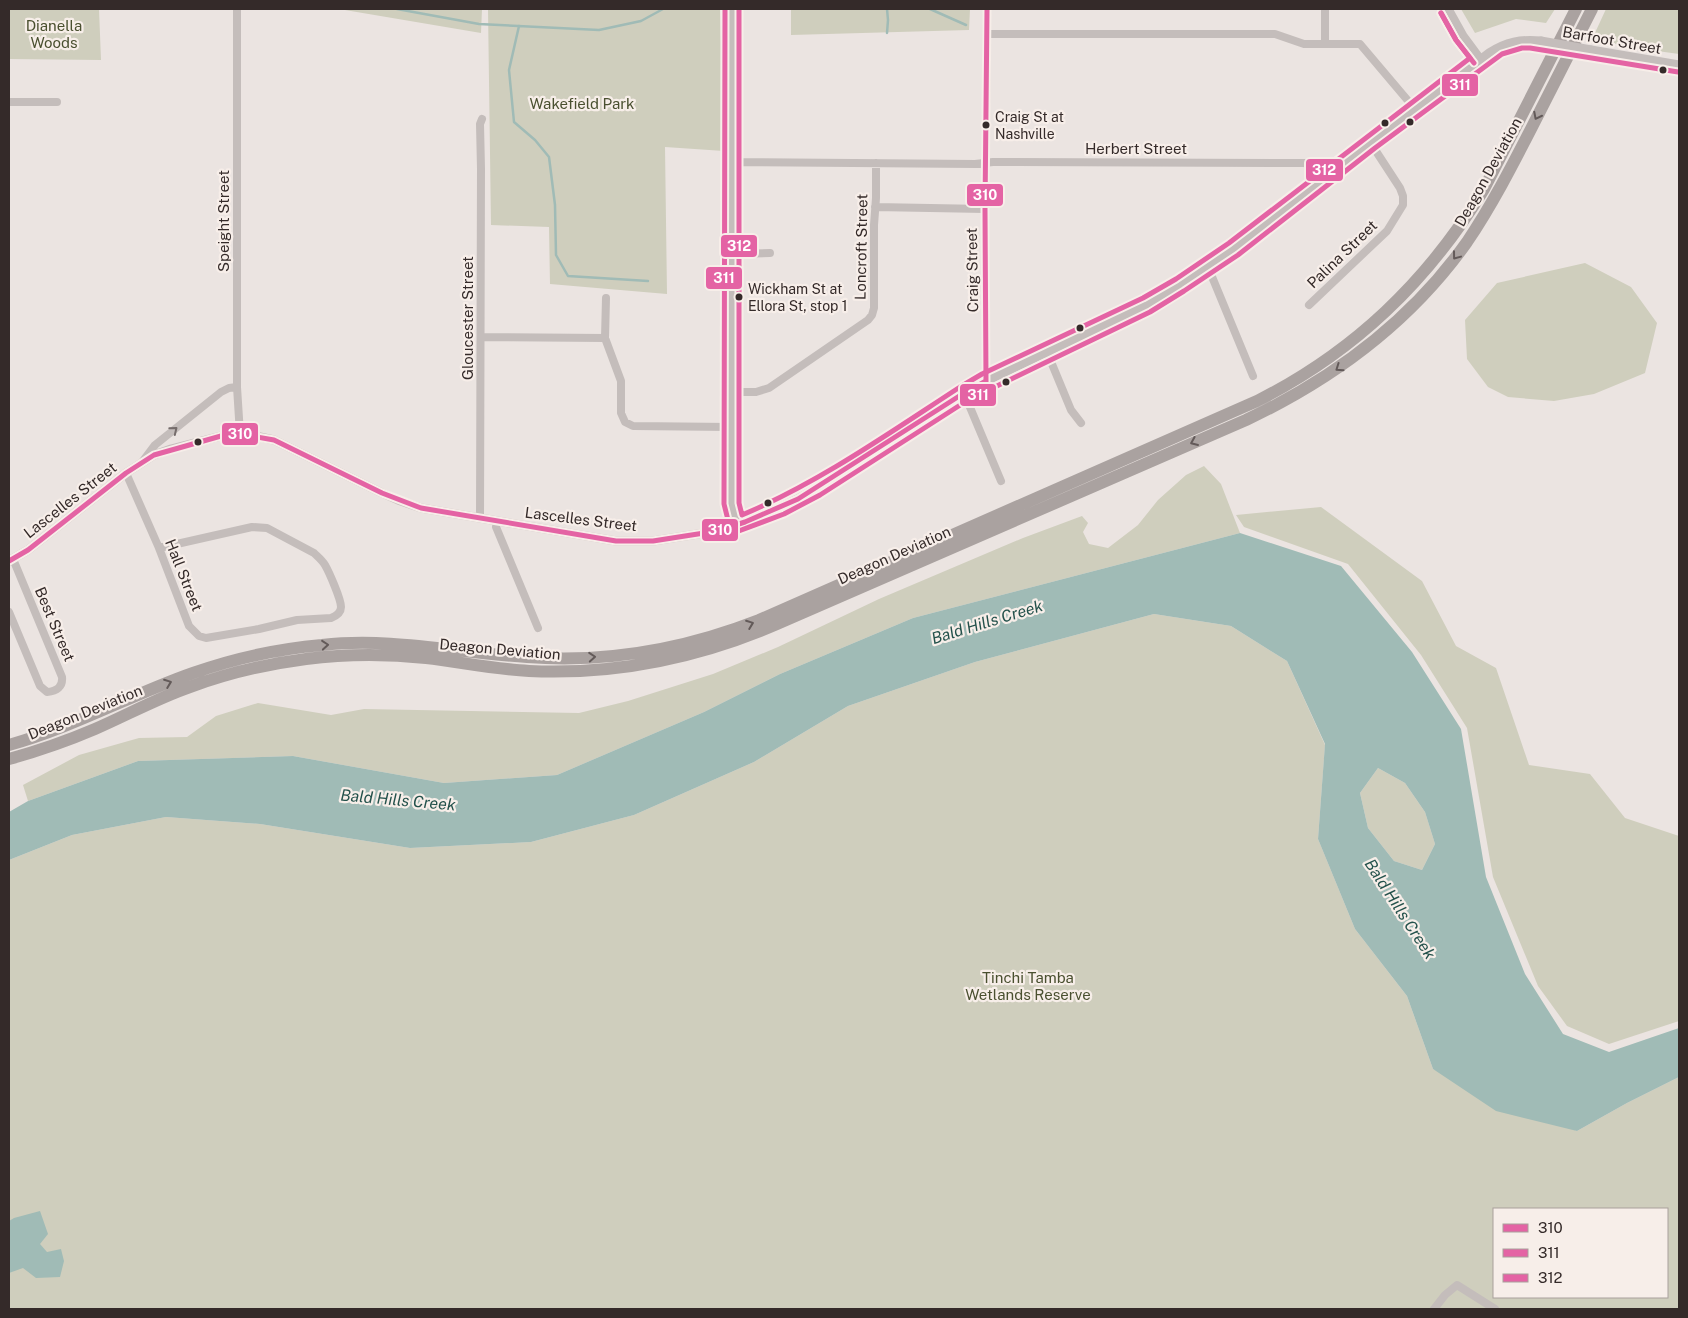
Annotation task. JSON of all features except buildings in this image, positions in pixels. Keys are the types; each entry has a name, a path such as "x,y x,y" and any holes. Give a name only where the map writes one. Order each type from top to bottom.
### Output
{"highway":[{"name":"Deagon Deviation","path":"9,745 59,730 192,673 238,659 297,648 353,643 405,644 500,655 575,658 634,654 709,638 768,616 1257,401 1302,376 1362,333 1402,296 1437,257 1484,189 1576,9"},
{"name":"Deagon Deviation","path":"9,759 94,729 188,687 249,669 290,661 341,656 402,656 509,669 571,672 636,666 688,656 755,634 1255,416 1317,383 1366,348 1416,303 1452,262 1498,193 1592,9"}],"street":[{"name":"Speight Street","path":"237,9 237,387 240,434"},
{"path":"732,9 730,504 737,525"},
{"name":"Craig Street","path":"986,381 987,9"},
{"path":"1325,9 1325,43"},
{"path":"1448,9 1480,59"},
{"path":"987,34 1275,34 1304,44 1360,44 1415,109"},
{"name":"Lascelles Street","path":"11,560 28,550 126,473 154,455 221,436 240,434 262,437 281,443 398,500 421,508 593,537 629,541 653,541 692,536 737,525 781,507 816,488 964,392 1147,305 1233,249 1480,59 1510,42 1521,40 1541,41"},
{"name":"Barfoot Street","path":"1541,41 1679,64"},
{"path":"9,102 57,102"},
{"name":"Gloucester Street","path":"480,518 482,169 480,124 482,118"},
{"name":"Palina Street","path":"1309,305 1380,238 1400,213 1403,205 1403,196 1400,188 1370,142"},
{"name":"Herbert Street","path":"732,162 975,164 986,162 1304,163 1318,168 1326,177"},
{"name":"Loncroft Street","path":"731,392 756,392 769,388 868,320 872,315 874,308 876,163"},
{"path":"876,207 985,209"},
{"path":"732,254 770,253"},
{"path":"1208,267 1253,376"},
{"path":"606,298 606,338 621,380 622,425 730,427"},
{"path":"481,337 606,338"},
{"path":"1047,352 1071,410 1081,423"},
{"path":"140,464 155,445 169,433 221,392 237,387"},
{"path":"964,392 1001,481"},
{"name":"Hall Street","path":"126,473 159,548 189,626 199,636 206,638 216,637 297,620 331,618 338,614 341,606 325,565 319,558 314,553 266,528 252,527 159,548"},
{"path":"497,521 496,527 538,628"},
{"name":"Best Street","path":"9,612 40,686 47,692 58,690 61,686 62,677 11,560"},
{"path":"1434,1309 1445,1295 1457,1285 1495,1309"}],"green space":[{"name":"Dianella Woods","path":"9,9 99,9 101,60 9,59"},
{"path":"339,9 482,9 481,33"},
{"name":"Wakefield Park","path":"488,9 720,9 724,151 665,147 667,294 550,284 549,227 491,225"},
{"path":"791,9 970,9 969,30 791,35"},
{"path":"1461,9 1555,9 1546,23 1516,19 1475,33"},
{"path":"1606,9 1679,9 1679,54 1621,46 1594,35"},
{"path":"1585,263 1631,287 1657,323 1645,373 1594,394 1554,401 1508,397 1488,387 1467,359 1465,320 1497,283"},
{"path":"1204,466 1221,484 1240,533 913,618 780,674 704,712 557,775 444,783 293,756 138,761 28,801 23,785 79,755 139,738 187,737 216,716 258,703 331,715 364,709 579,713 628,701 713,674 778,647 879,599 1023,538 1082,516 1088,523 1083,532 1089,544 1108,548 1138,525 1158,500 1186,475"},
{"path":"1321,507 1422,581 1456,646 1496,668 1529,765 1590,774 1625,818 1679,836 1679,1021 1609,1044 1567,1026 1538,986 1493,877 1467,728 1421,655 1348,564 1244,527 1236,515"},
{"name":"Tinchi Tamba Wetlands Reserve","path":"1154,614 1231,626 1287,661 1325,745 1318,839 1355,929 1407,996 1433,1069 1577,1131 1679,1077 1679,1309 9,1309 9,860 72,835 166,817 260,824 410,848 531,842 634,815 754,762 848,706 975,662"},
{"path":"1378,768 1405,783 1425,812 1435,844 1422,870 1394,861 1368,828 1360,793"}],"water":[{"name":"Bald Hills Creek","path":"1240,533 1341,566 1412,652 1461,729 1486,877 1525,974 1563,1034 1609,1052 1679,1028 1679,1077 1577,1131 1496,1111 1433,1069 1407,996 1355,929 1318,839 1325,744 1287,661 1231,626 1154,614 975,662 848,706 754,762 634,815 531,842 410,848 260,824 166,817 72,835 9,860 9,812 28,801 138,761 293,756 444,783 557,775 704,712 780,674 913,618","holes":["1378,768 1405,783 1425,812 1435,844 1422,870 1394,861 1368,828 1360,793"]},
{"path":"40,1211 48,1234 40,1244 47,1252 61,1249 64,1261 60,1277 36,1278 23,1268 9,1273 9,1221"}],"waterway":[{"path":"397,9 479,24 599,30 641,21 663,9"},
{"path":"887,9 887,33"},
{"path":"930,9 966,25"},
{"path":"519,26 509,70 514,122 535,140 549,157 555,205 556,255 568,276 648,281"}],"transit line":[{"name":"311","path":"725,9 724,504 730,528 736,532 784,514 820,495 968,400 1150,312 1184,291 1238,255 1375,148 1502,54 1522,48 1530,48 1678,72"},
{"name":"312","path":"739,9 739,503 742,515 799,488 827,472 982,374 1143,298 1176,279 1229,243 1470,58 1456,40 1441,13"},
{"name":"310","path":"986,381 987,9"},
{"name":"311","path":"1441,13 1456,40 1474,63"},
{"name":"310","path":"9,561 28,550 126,473 154,455 221,436 240,434 274,440 382,493 421,508 616,541 653,541 717,531 745,522 798,499 964,393 986,381"}],"place":[{"name":"Craig St at Nashville","path":"986,125"},
{"name":"Wickham St at Ellora St, stop 1","path":"739,297"}]}
